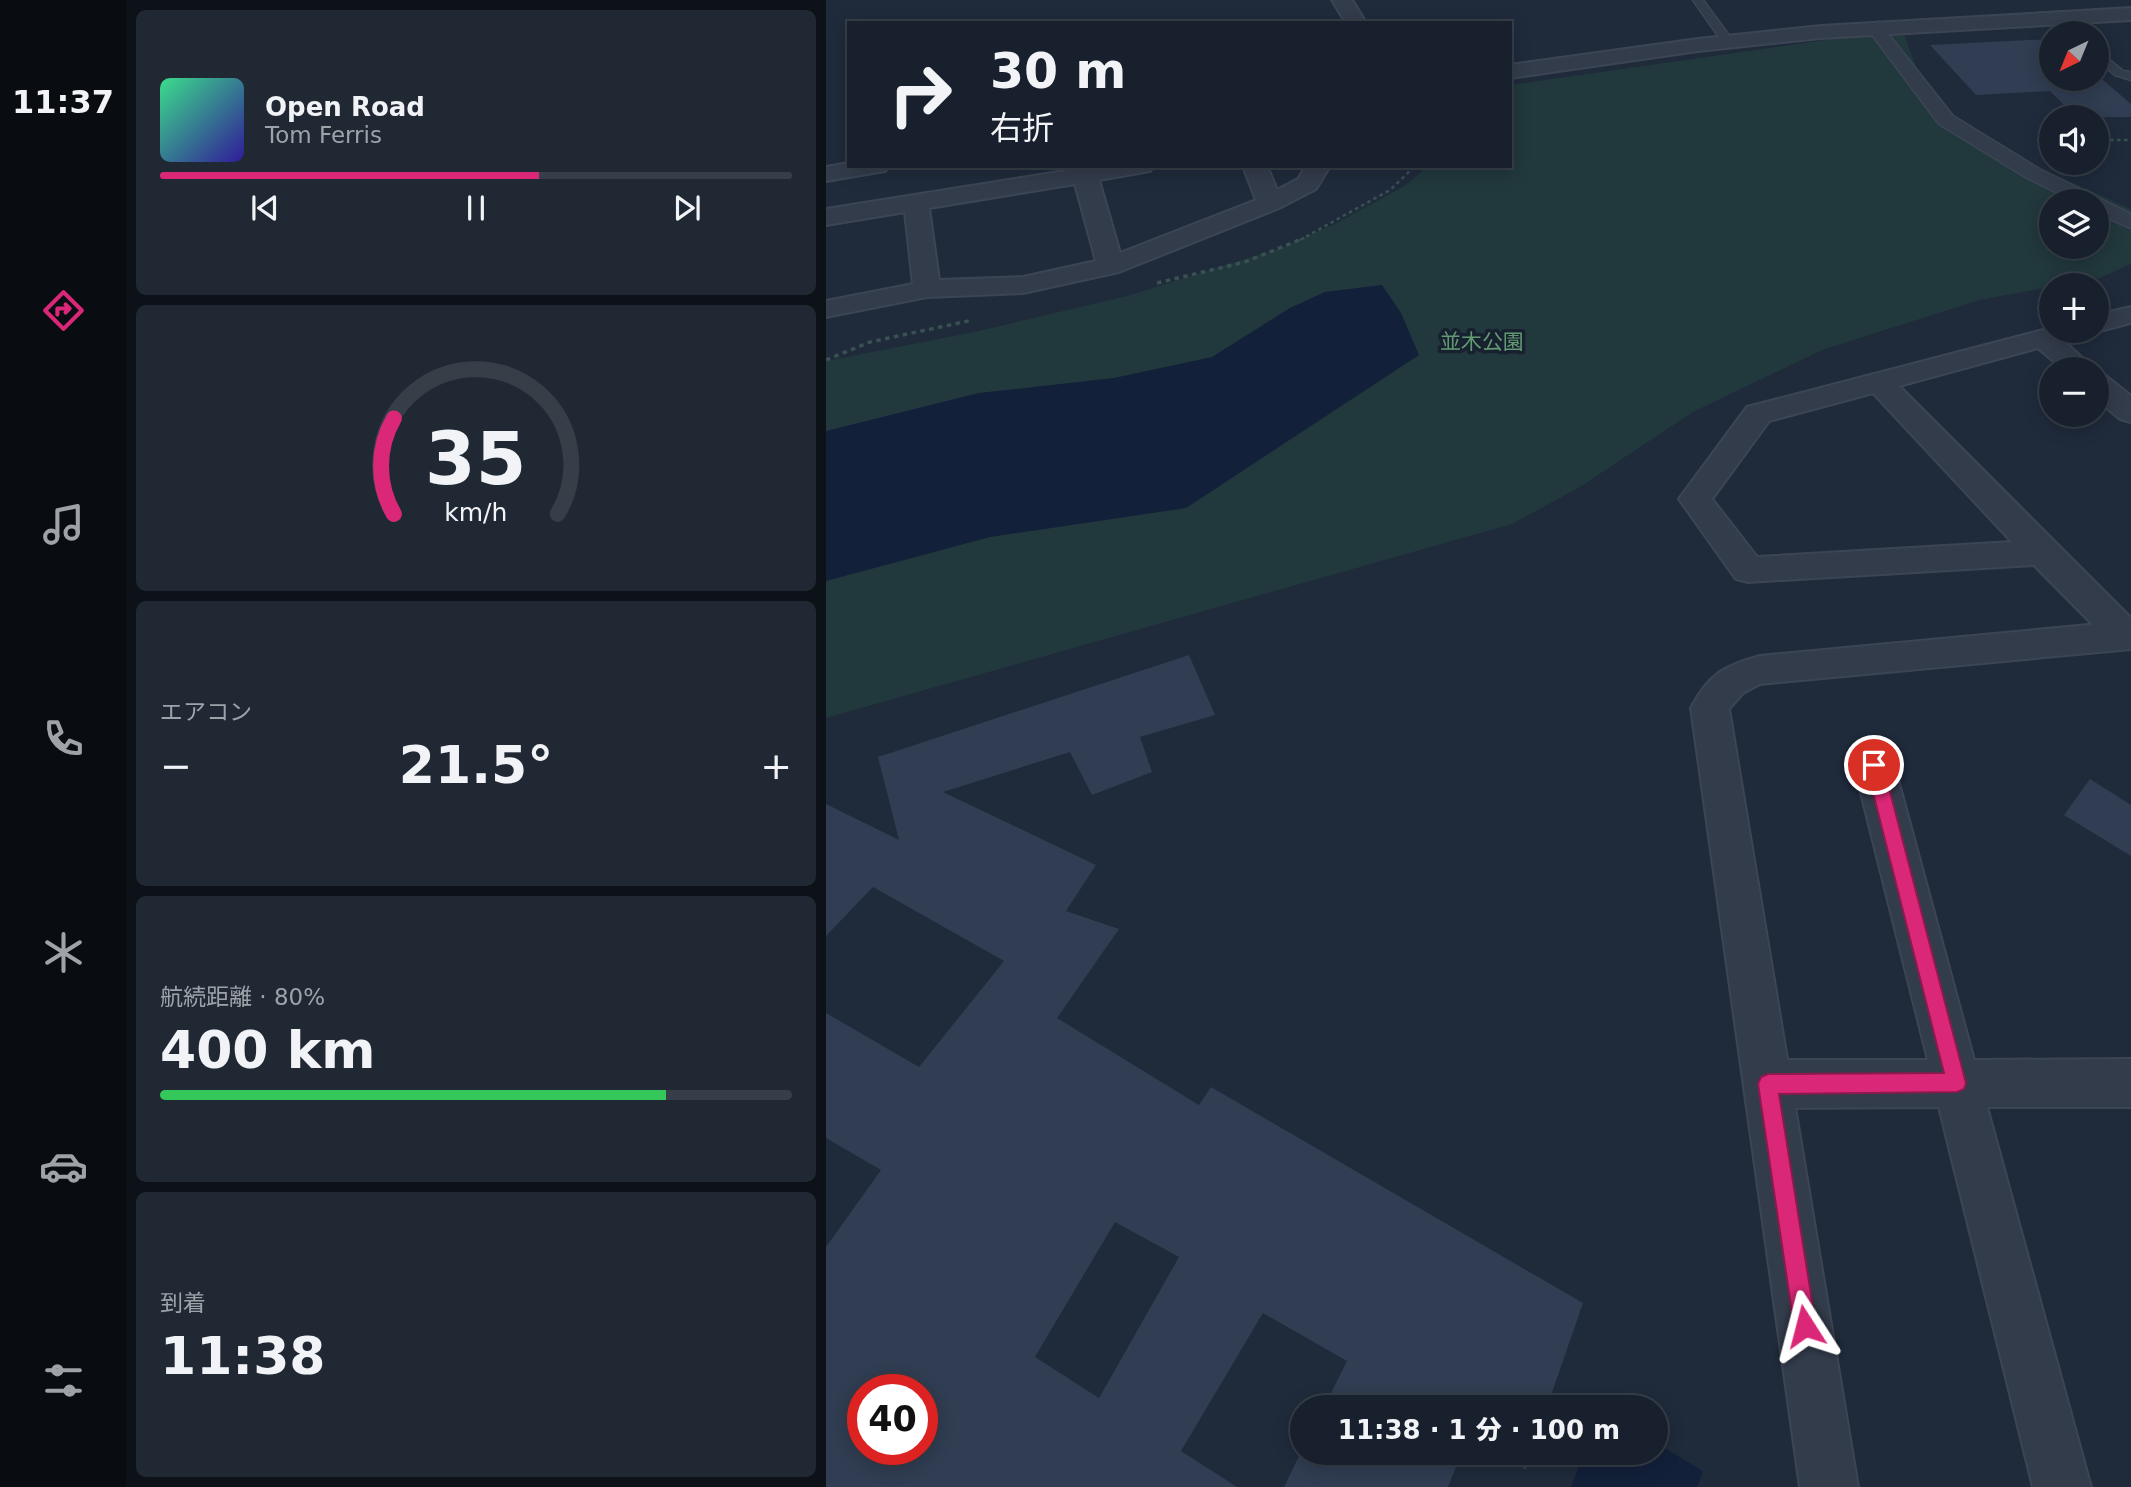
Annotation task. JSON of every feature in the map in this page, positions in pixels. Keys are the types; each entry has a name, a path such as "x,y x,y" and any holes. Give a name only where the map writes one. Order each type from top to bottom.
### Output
{"street":[{"path":"1342,0 1355,21"},
{"path":"1512,72 1727,41 1878,27 2131,14"},
{"path":"1878,27 1881,36 1946,120 2024,169 2065,189"},
{"path":"826,174 864,168"},
{"path":"826,217 1129,168"},
{"path":"1256,168 1270,203"},
{"path":"826,309 927,289 1023,285 1110,266 1270,203 1307,184 1317,168"},
{"path":"1085,175 1110,266"},
{"path":"916,202 927,289"},
{"path":"2109,211 2131,222"},
{"path":"2109,321 2131,315"},
{"path":"2039,340 1758,414 1695,499 1748,570 2042,552"},
{"path":"1879,382 2042,552 2129,635"},
{"path":"2109,394 2131,412"},
{"path":"1829,1487 1710,708 1721,689 1738,675 1760,670 2129,635"},
{"path":"1874,765 2062,1487"},
{"path":"1768,1084 2131,1083"}],"lane":[{"path":"1698,0 1727,41"},
{"path":"2060,18 2063,21"},
{"path":"2109,64 2119,73 2131,76"}],"path":[{"path":"2109,141 2131,140"}],"green space":[{"name":"並木公園","path":"1902,29 1930,104 1983,142 2039,167 2039,175 2056,175 2087,189 2039,189 2039,259 2109,259 2109,199 2131,209 2131,264 2109,274 2039,273 2039,289 1980,300 1822,350 1693,412 1580,487 1512,524 826,718 826,361 974,332 1127,296 1280,248 1335,224 1406,185 1426,168 1512,168 1512,85"}],"water":[{"path":"1382,285 1401,313 1419,355 1186,508 990,537 826,581 826,431 979,393 1114,378 1212,357 1290,308 1325,292"},
{"path":"1668,1450 1703,1471 1697,1487 1571,1487 1579,1465 1668,1465"}],"building":[{"path":"2039,40 2039,91 2050,91 1976,95 1930,45"},
{"path":"2109,85 2131,104 2131,117 2109,117 2109,105 2064,105 2050,91 2109,91"},
{"path":"1189,655 1215,715 1140,737 1152,772 1092,795 1070,752 943,792 1096,865 1066,911 1119,929 1057,1018 1199,1105 1211,1087 1583,1303 1551,1395 1330,1395 1347,1361 1263,1313 1181,1451 1237,1487 826,1487 826,1247 881,1170 826,1138 826,1013 919,1067 1004,961 873,887 826,936 826,804 899,840 878,757","holes":["1115,1222 1179,1257 1099,1398 1035,1357"]},
{"path":"2090,779 2131,805 2131,856 2064,815"},
{"path":"1295,1465 1457,1465 1448,1487 1284,1487"}],"route":[{"path":"1805,1326 1768,1084 1957,1083 1874,765"}]}
